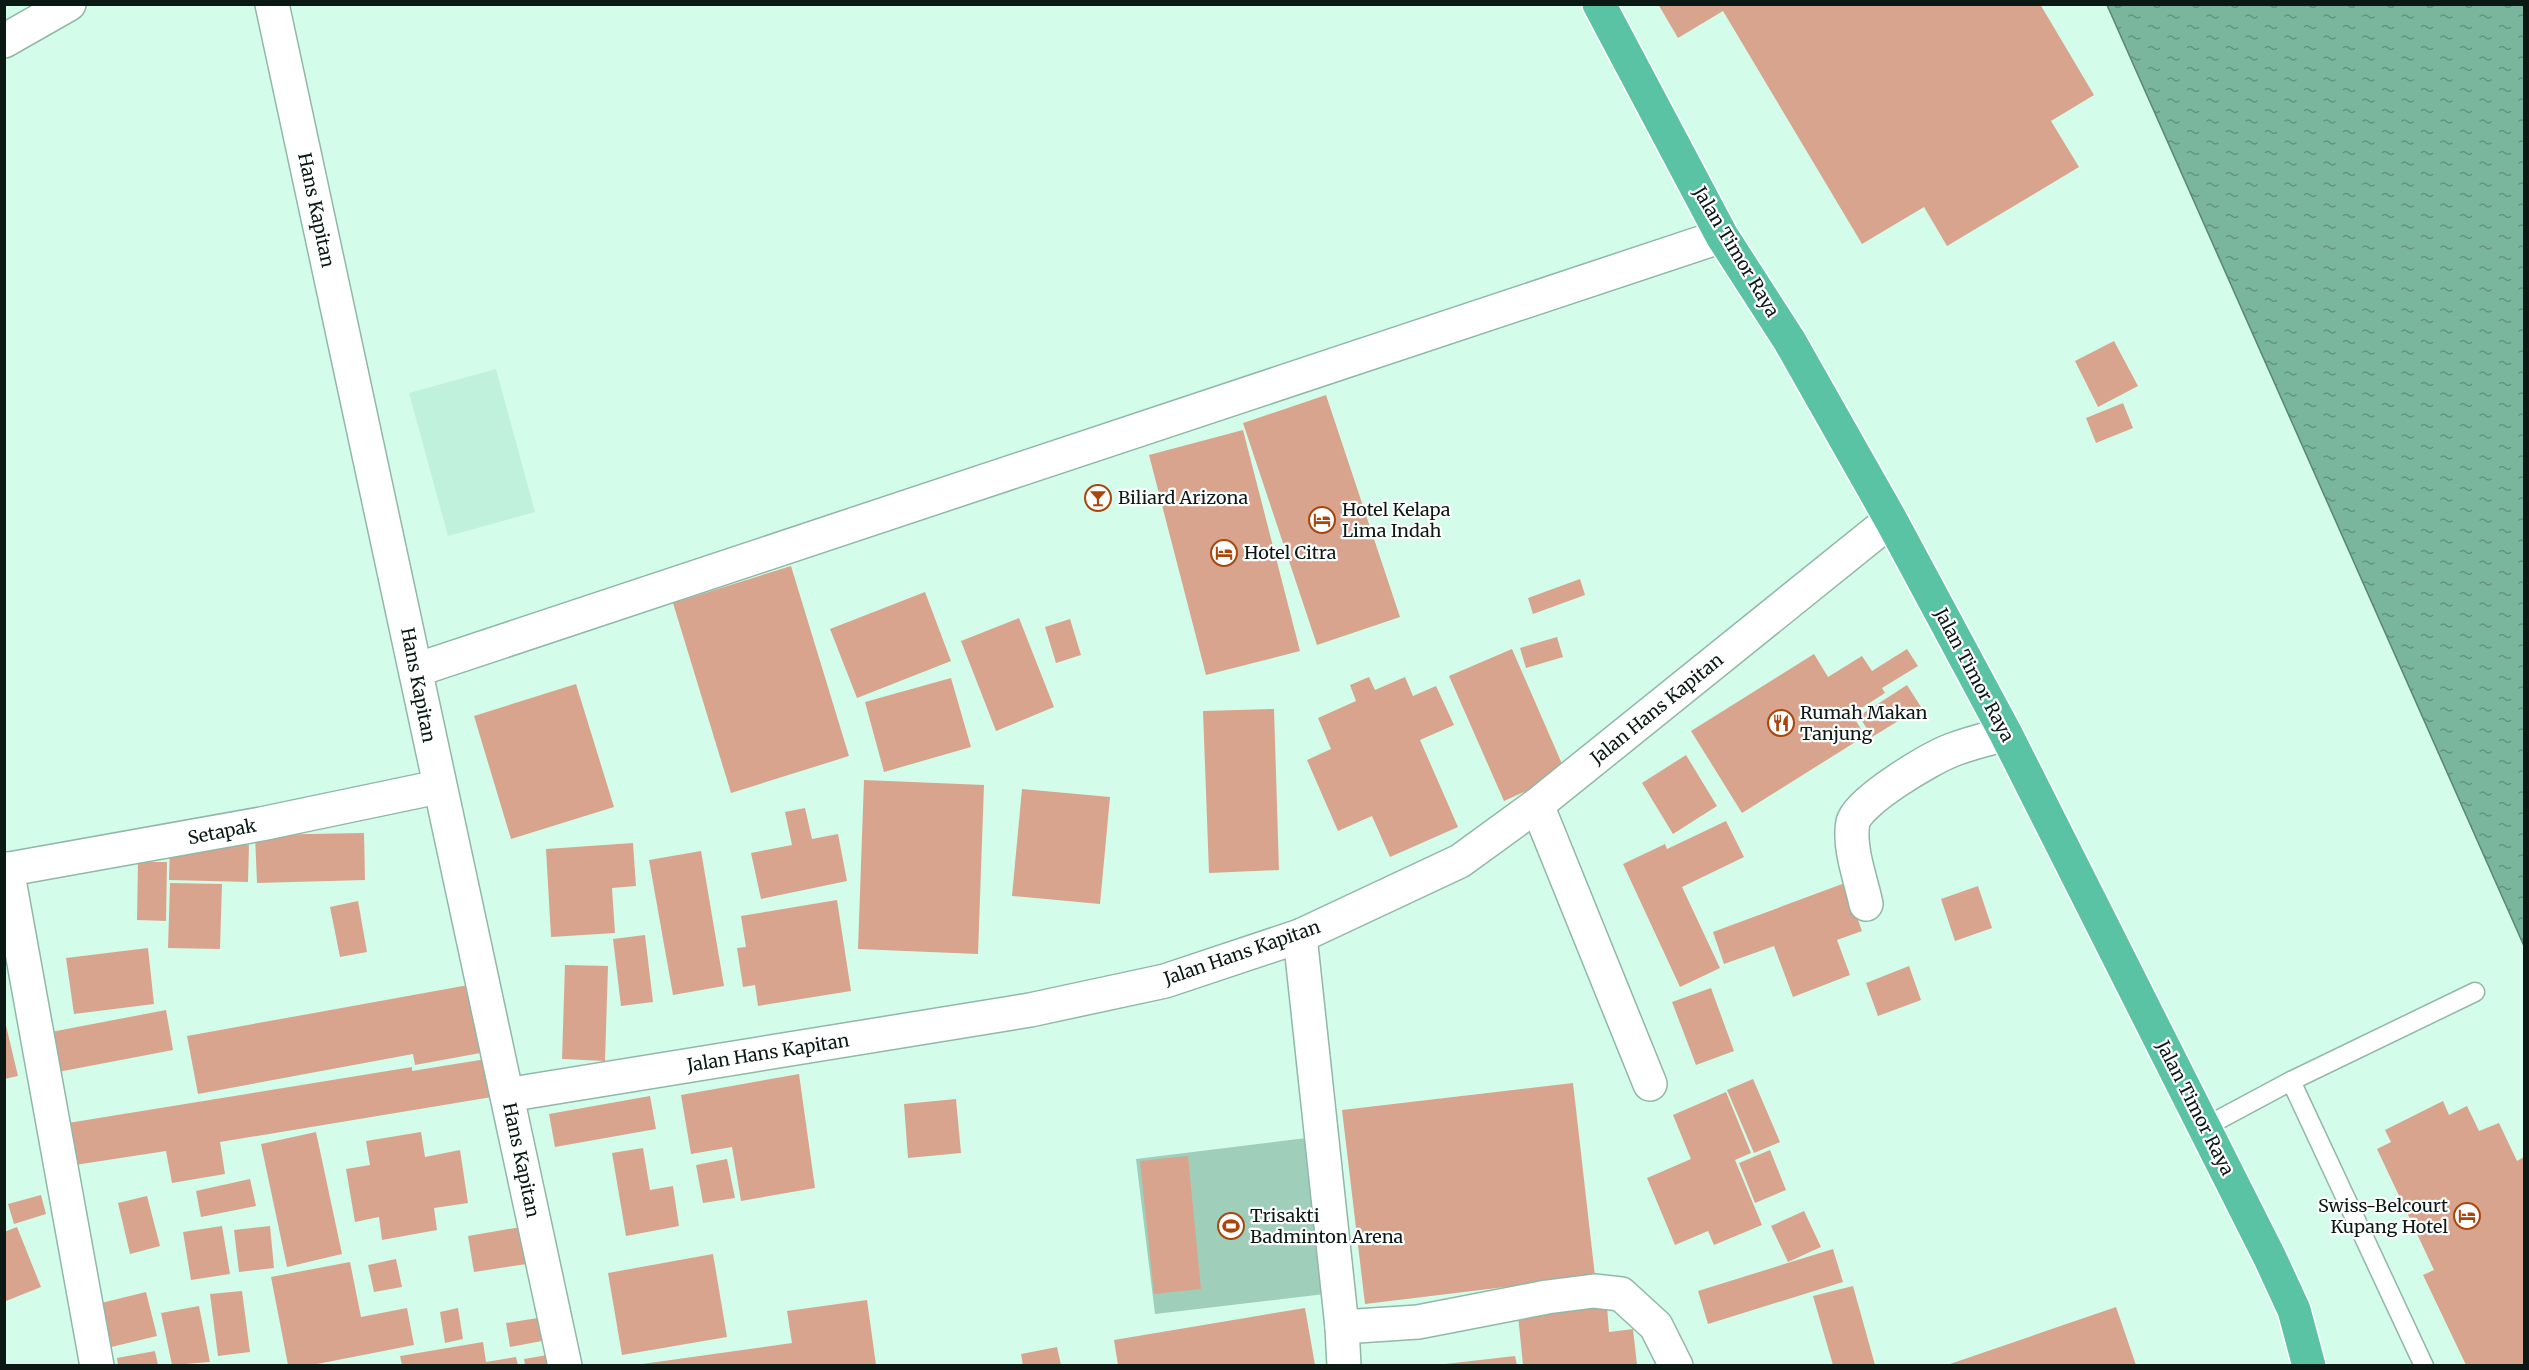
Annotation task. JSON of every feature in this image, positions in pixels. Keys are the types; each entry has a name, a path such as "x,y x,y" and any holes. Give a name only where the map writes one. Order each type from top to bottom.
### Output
{"highway":[{"name":"Jalan Timor Raya","path":"1599,4 1722,236 1789,340 1891,520 2006,734 2205,1127 2294,1310 2309,1365"}],"street":[{"path":"4,40 69,4"},
{"name":"Hans Kapitan","path":"272,4 416,670 438,787 565,1365"},
{"path":"416,670 1722,236"},
{"name":"Jalan Hans Kapitan","path":"507,1095 1030,1010 1165,981 1300,936 1460,861 1537,806 1891,520"},
{"path":"1866,904 1853,839 1853,824 1857,812 1903,777 1951,750 2006,734"},
{"name":"Setapak","path":"6,869 250,827 438,787"},
{"path":"1537,806 1650,1084"},
{"path":"6,869 97,1365"},
{"path":"1300,936 1342,1327 1344,1365"},
{"path":"1342,1327 1418,1323 1547,1297 1594,1291 1621,1294 1656,1326 1676,1365"}],"lane":[{"path":"2205,1127 2291,1081 2475,992"},
{"path":"2291,1081 2424,1365"}],"shaded area":[{"path":"496,369 535,512 448,536 409,393"},
{"name":"Trisakti Badminton Arena","path":"1306,1138 1325,1294 1155,1314 1136,1159"}],"water":[{"path":"2107,5 2524,5 2524,946"}],"building":[{"path":"1658,4 2040,4 2094,95 2051,121 2079,167 1947,246 1924,207 1862,244 1723,11 1678,38"},
{"path":"2114,341 2138,386 2098,407 2075,361"},
{"name":"Hotel Kelapa Lima Indah","path":"1326,395 1400,617 1317,645 1243,423"},
{"path":"2123,403 2133,428 2096,443 2086,418"},
{"name":"Hotel Citra","path":"1243,430 1300,651 1206,675 1149,455"},
{"path":"791,566 849,756 731,793 673,603"},
{"path":"1580,579 1585,595 1533,614 1528,598"},
{"path":"925,592 951,661 857,698 830,629"},
{"path":"1019,618 1054,707 996,731 961,641"},
{"path":"1070,619 1081,655 1056,663 1045,627"},
{"path":"1557,637 1563,657 1526,668 1520,648"},
{"path":"1512,649 1566,773 1504,801 1449,676"},
{"name":"Rumah Makan Tanjung","path":"1907,649 1918,666 1882,688 1885,693 1852,714 1865,736 1742,813 1691,731 1814,654 1828,677 1862,656 1872,671"},
{"path":"1369,677 1375,690 1405,677 1413,696 1436,686 1454,725 1420,740 1458,827 1390,857 1372,816 1338,831 1307,760 1331,749 1318,718 1356,701 1350,685"},
{"path":"951,678 971,747 884,772 865,702"},
{"path":"576,684 614,807 511,839 474,716"},
{"path":"1907,685 1921,707 1872,737 1859,716"},
{"path":"1274,709 1279,870 1209,873 1203,711"},
{"path":"1686,755 1717,806 1673,834 1642,783"},
{"path":"864,780 984,785 978,954 858,949"},
{"path":"1022,789 1110,797 1100,904 1012,896"},
{"path":"805,808 812,839 838,834 847,881 761,899 751,853 792,845 785,812"},
{"path":"1726,821 1744,857 1682,887 1720,968 1680,987 1623,864 1665,844 1667,849"},
{"path":"364,833 365,880 257,883 255,835"},
{"path":"170,842 249,845 248,882 169,880"},
{"path":"633,843 636,886 612,888 615,933 551,937 546,849"},
{"path":"701,851 724,986 673,995 649,860"},
{"path":"138,862 167,862 166,921 137,920"},
{"path":"170,883 222,884 220,949 168,948"},
{"path":"1845,883 1862,931 1837,940 1850,975 1793,997 1774,946 1724,964 1713,932"},
{"path":"1978,886 1992,928 1955,941 1941,899"},
{"path":"837,900 851,991 758,1006 755,985 743,987 737,948 746,947 741,916"},
{"path":"358,901 367,952 340,957 330,907"},
{"path":"645,935 653,1002 621,1006 613,939"},
{"path":"148,948 154,1004 74,1014 66,958"},
{"path":"565,965 608,966 605,1061 562,1059"},
{"path":"1909,966 1921,1000 1878,1016 1866,983"},
{"path":"474,984 486,1052 415,1065 413,1054 198,1094 187,1036"},
{"path":"1711,988 1734,1051 1696,1065 1672,1002"},
{"path":"166,1010 173,1050 58,1072 51,1032"},
{"path":"4,1017 18,1076 4,1079"},
{"path":"486,1059 492,1097 220,1142 225,1174 172,1183 166,1151 75,1165 68,1123 412,1067 412,1071"},
{"path":"799,1074 815,1188 741,1201 732,1147 691,1154 681,1095"},
{"path":"1753,1079 1780,1142 1754,1153 1727,1090"},
{"path":"1573,1083 1595,1276 1365,1304 1342,1110"},
{"path":"1726,1092 1751,1153 1735,1160 1762,1225 1714,1245 1708,1231 1675,1245 1647,1178 1691,1159 1673,1115"},
{"path":"650,1096 656,1129 555,1147 549,1114"},
{"path":"956,1099 961,1153 908,1158 904,1104"},
{"name":"Swiss-Belcourt Kupang Hotel","path":"2443,1101 2449,1115 2467,1106 2479,1131 2499,1123 2517,1161 2524,1157 2524,1365 2466,1365 2423,1275 2434,1270 2377,1149 2391,1142 2385,1130"},
{"path":"316,1132 342,1254 287,1267 261,1144"},
{"path":"421,1132 425,1157 460,1150 468,1203 434,1208 437,1230 382,1240 379,1217 355,1222 346,1169 370,1165 366,1141"},
{"path":"643,1148 650,1190 673,1186 679,1226 626,1236 612,1153"},
{"path":"1770,1150 1786,1190 1755,1203 1739,1163"},
{"path":"1188,1156 1201,1289 1154,1294 1140,1161"},
{"path":"727,1159 735,1198 703,1203 696,1165"},
{"path":"250,1179 256,1206 201,1217 196,1191"},
{"path":"41,1195 46,1214 14,1224 8,1204"},
{"path":"147,1196 160,1246 130,1254 118,1203"},
{"path":"1804,1211 1821,1247 1788,1262 1771,1226"},
{"path":"222,1226 230,1274 191,1280 183,1232"},
{"path":"270,1226 274,1268 239,1272 234,1230"},
{"path":"17,1227 41,1287 6,1301 4,1232"},
{"path":"521,1227 527,1264 474,1272 468,1236"},
{"path":"1833,1249 1843,1282 1708,1324 1698,1291"},
{"path":"713,1254 727,1337 622,1355 608,1273"},
{"path":"396,1259 402,1287 374,1292 368,1265"},
{"path":"350,1262 361,1317 407,1308 414,1345 312,1365 288,1365 271,1277"},
{"path":"1853,1286 1875,1365 1833,1365 1813,1296"},
{"path":"242,1291 250,1352 218,1356 210,1294"},
{"path":"146,1292 157,1336 103,1349 93,1305"},
{"path":"867,1300 876,1365 635,1365 792,1343 787,1311"},
{"path":"199,1306 210,1362 172,1365 161,1313"},
{"path":"1607,1306 1609,1332 1633,1329 1637,1365 1523,1365 1518,1315"},
{"path":"2116,1307 2136,1365 1947,1365"},
{"path":"458,1308 463,1339 445,1343 440,1312"},
{"path":"1305,1308 1315,1365 1118,1365 1114,1340"},
{"path":"538,1318 542,1341 510,1347 506,1323"},
{"path":"483,1342 486,1362 516,1357 518,1365 402,1365 400,1356"},
{"path":"1057,1347 1061,1365 1023,1365 1021,1354"},
{"path":"155,1351 158,1365 118,1365 117,1358"},
{"path":"553,1354 555,1365 525,1365 524,1359"},
{"path":"1515,1356 1517,1365 1445,1364"}],"place":[{"name":"Biliard Arizona","path":"1098,498"},
{"name":"Hotel Kelapa Lima Indah","path":"1322,520"},
{"name":"Hotel Citra","path":"1224,553"},
{"name":"Rumah Makan Tanjung","path":"1781,723"},
{"name":"Swiss-Belcourt Kupang Hotel","path":"2467,1216"},
{"name":"Trisakti Badminton Arena","path":"1231,1226"}]}
